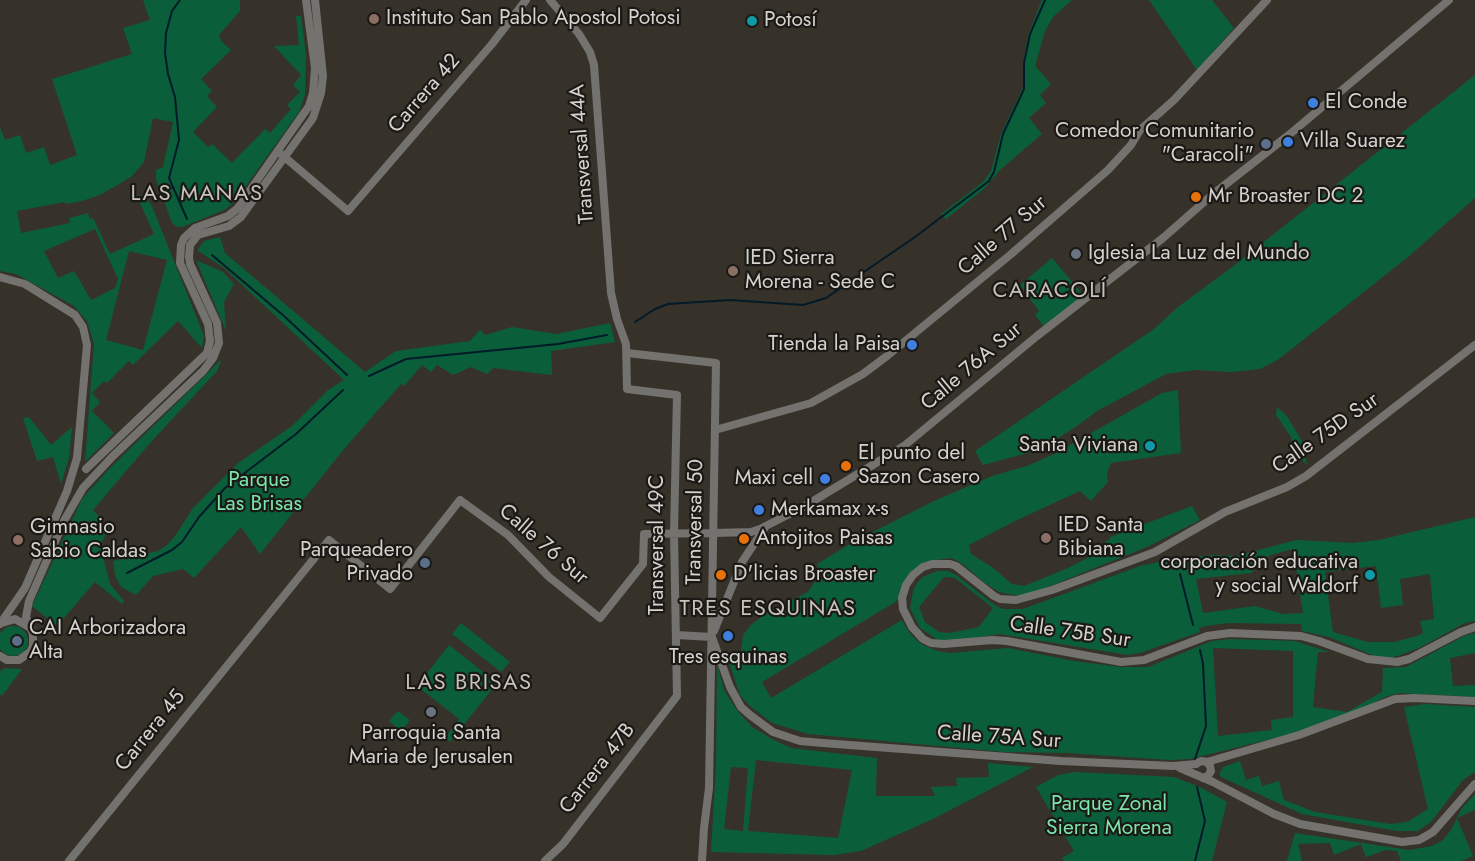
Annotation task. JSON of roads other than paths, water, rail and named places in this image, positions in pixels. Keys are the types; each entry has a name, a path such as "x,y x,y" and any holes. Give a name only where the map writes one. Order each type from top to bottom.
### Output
{"street":[{"path":"71,478 77,469 85,468 210,356 208,324 180,263 181,245 184,238 195,228 228,216 237,209 309,106 313,93 315,68 306,0"},
{"path":"0,656 13,661 25,657 33,646 34,640 26,617 29,601 69,512 83,488 204,371 219,343 218,323 190,264 189,249 192,241 198,235 229,226 241,217 316,111 323,83 323,63 315,0"},
{"name":"Carrera 42","path":"285,157 348,211 492,44 526,0"},
{"name":"Transversal 44A","path":"550,0 583,40 594,65 611,292 616,319 624,336 627,353 627,389 677,395"},
{"name":"Calle 77 Sur","path":"715,430 811,403 863,374 887,356 1010,255 1108,170 1131,145 1140,130 1174,100 1267,0"},
{"name":"Calle 76A Sur","path":"643,564 644,534 751,532 805,506 904,446 1037,336 1163,238 1449,0"},
{"path":"278,151 285,157"},
{"path":"0,277 25,284 64,307 78,319 87,345 76,458 71,478 25,588 0,624"},
{"name":"Calle 75D Sur","path":"931,642 923,639 912,627 903,609 902,598 906,585 923,567 938,563 956,566 1000,599 1016,600 1052,590 1155,552 1225,512 1287,487 1306,476 1475,345"},
{"name":"Transversal 50","path":"627,353 716,363 709,788 702,861"},
{"name":"Transversal 49C","path":"677,395 674,533 677,696"},
{"path":"76,458 90,474 90,481"},
{"path":"71,478 75,490 83,488"},
{"name":"Calle 76 Sur","path":"328,540 390,590 460,500 503,531 549,577 600,618 643,564"},
{"path":"676,635 712,637 742,562 752,544 767,526"},
{"name":"Carrera 45","path":"69,861 328,540"},
{"path":"0,624 4,621 15,620 30,628"},
{"name":"Calle 75B Sur","path":"931,642 944,645 992,640 1007,641 1095,658 1135,662 1212,635 1281,634 1313,639 1368,659 1397,662 1409,659 1475,627"},
{"name":"Calle 75A Sur","path":"712,637 730,687 741,707 773,732 800,741 1061,761 1173,766 1196,764 1201,761 1209,768"},
{"name":"Carrera 47B","path":"545,861 560,848 677,696"},
{"path":"1196,764 1194,769 1199,776 1227,756 1299,735 1395,699 1475,701"},
{"name":"Calle 75A Sur","path":"1173,766 1221,785"},
{"path":"1209,768 1221,785 1300,824 1402,842 1426,837 1440,825 1475,784"}],"waterway":[{"path":"180,0 172,11 166,33 165,53 175,97 179,140 169,178 187,219"},
{"path":"635,322 655,309 668,304 730,300 803,305 826,298 915,237 989,181 994,172 1003,134 1024,89 1024,63 1030,34 1045,0"},
{"path":"212,255 284,316 347,375"},
{"path":"369,376 406,359 558,344 607,335"},
{"path":"127,573 172,550 182,542 199,517 225,488 296,434 343,390"},
{"path":"1180,574 1193,625"},
{"path":"1195,759 1206,726 1203,664 1200,650"},
{"path":"1195,861 1205,821 1197,787"}],"place":[{"name":"Instituto San Pablo Apostol Potosi","path":"374,19"},
{"name":"Potosí","path":"752,21"},
{"name":"El Conde","path":"1313,103"},
{"name":"Villa Suarez","path":"1288,142"},
{"name":"Comedor Comunitario \"Caracoli\"","path":"1266,144"},
{"name":"Mr Broaster DC 2","path":"1196,197"},
{"name":"Iglesia La Luz del Mundo","path":"1076,254"},
{"name":"IED Sierra Morena - Sede C","path":"733,271"},
{"name":"Tienda la Paisa","path":"912,345"},
{"name":"Santa Viviana","path":"1150,446"},
{"name":"El punto del Sazon Casero","path":"846,466"},
{"name":"Maxi cell","path":"825,479"},
{"name":"Merkamax x-s","path":"759,510"},
{"name":"IED Santa Bibiana","path":"1046,538"},
{"name":"Antojitos Paisas","path":"744,539"},
{"name":"Gimnasio Sabio Caldas","path":"18,540"},
{"name":"Parqueadero Privado","path":"425,563"},
{"name":"D'licias Broaster","path":"721,575"},
{"name":"corporación educativa y social Waldorf","path":"1370,575"},
{"name":"Tres esquinas","path":"728,636"},
{"name":"CAI Arborizadora Alta","path":"17,641"},
{"name":"Parroquia Santa Maria de Jerusalen","path":"431,712"}],"district":[{"name":"LAS MANAS","path":"197,195"},
{"name":"CARACOLÍ","path":"1050,292"},
{"name":"TRES ESQUINAS","path":"768,610"},
{"name":"LAS BRISAS","path":"469,684"}],"park label":[{"name":"Parque Las Brisas","path":"259,493"},
{"name":"Parque Zonal Sierra Morena","path":"1109,817"}]}
